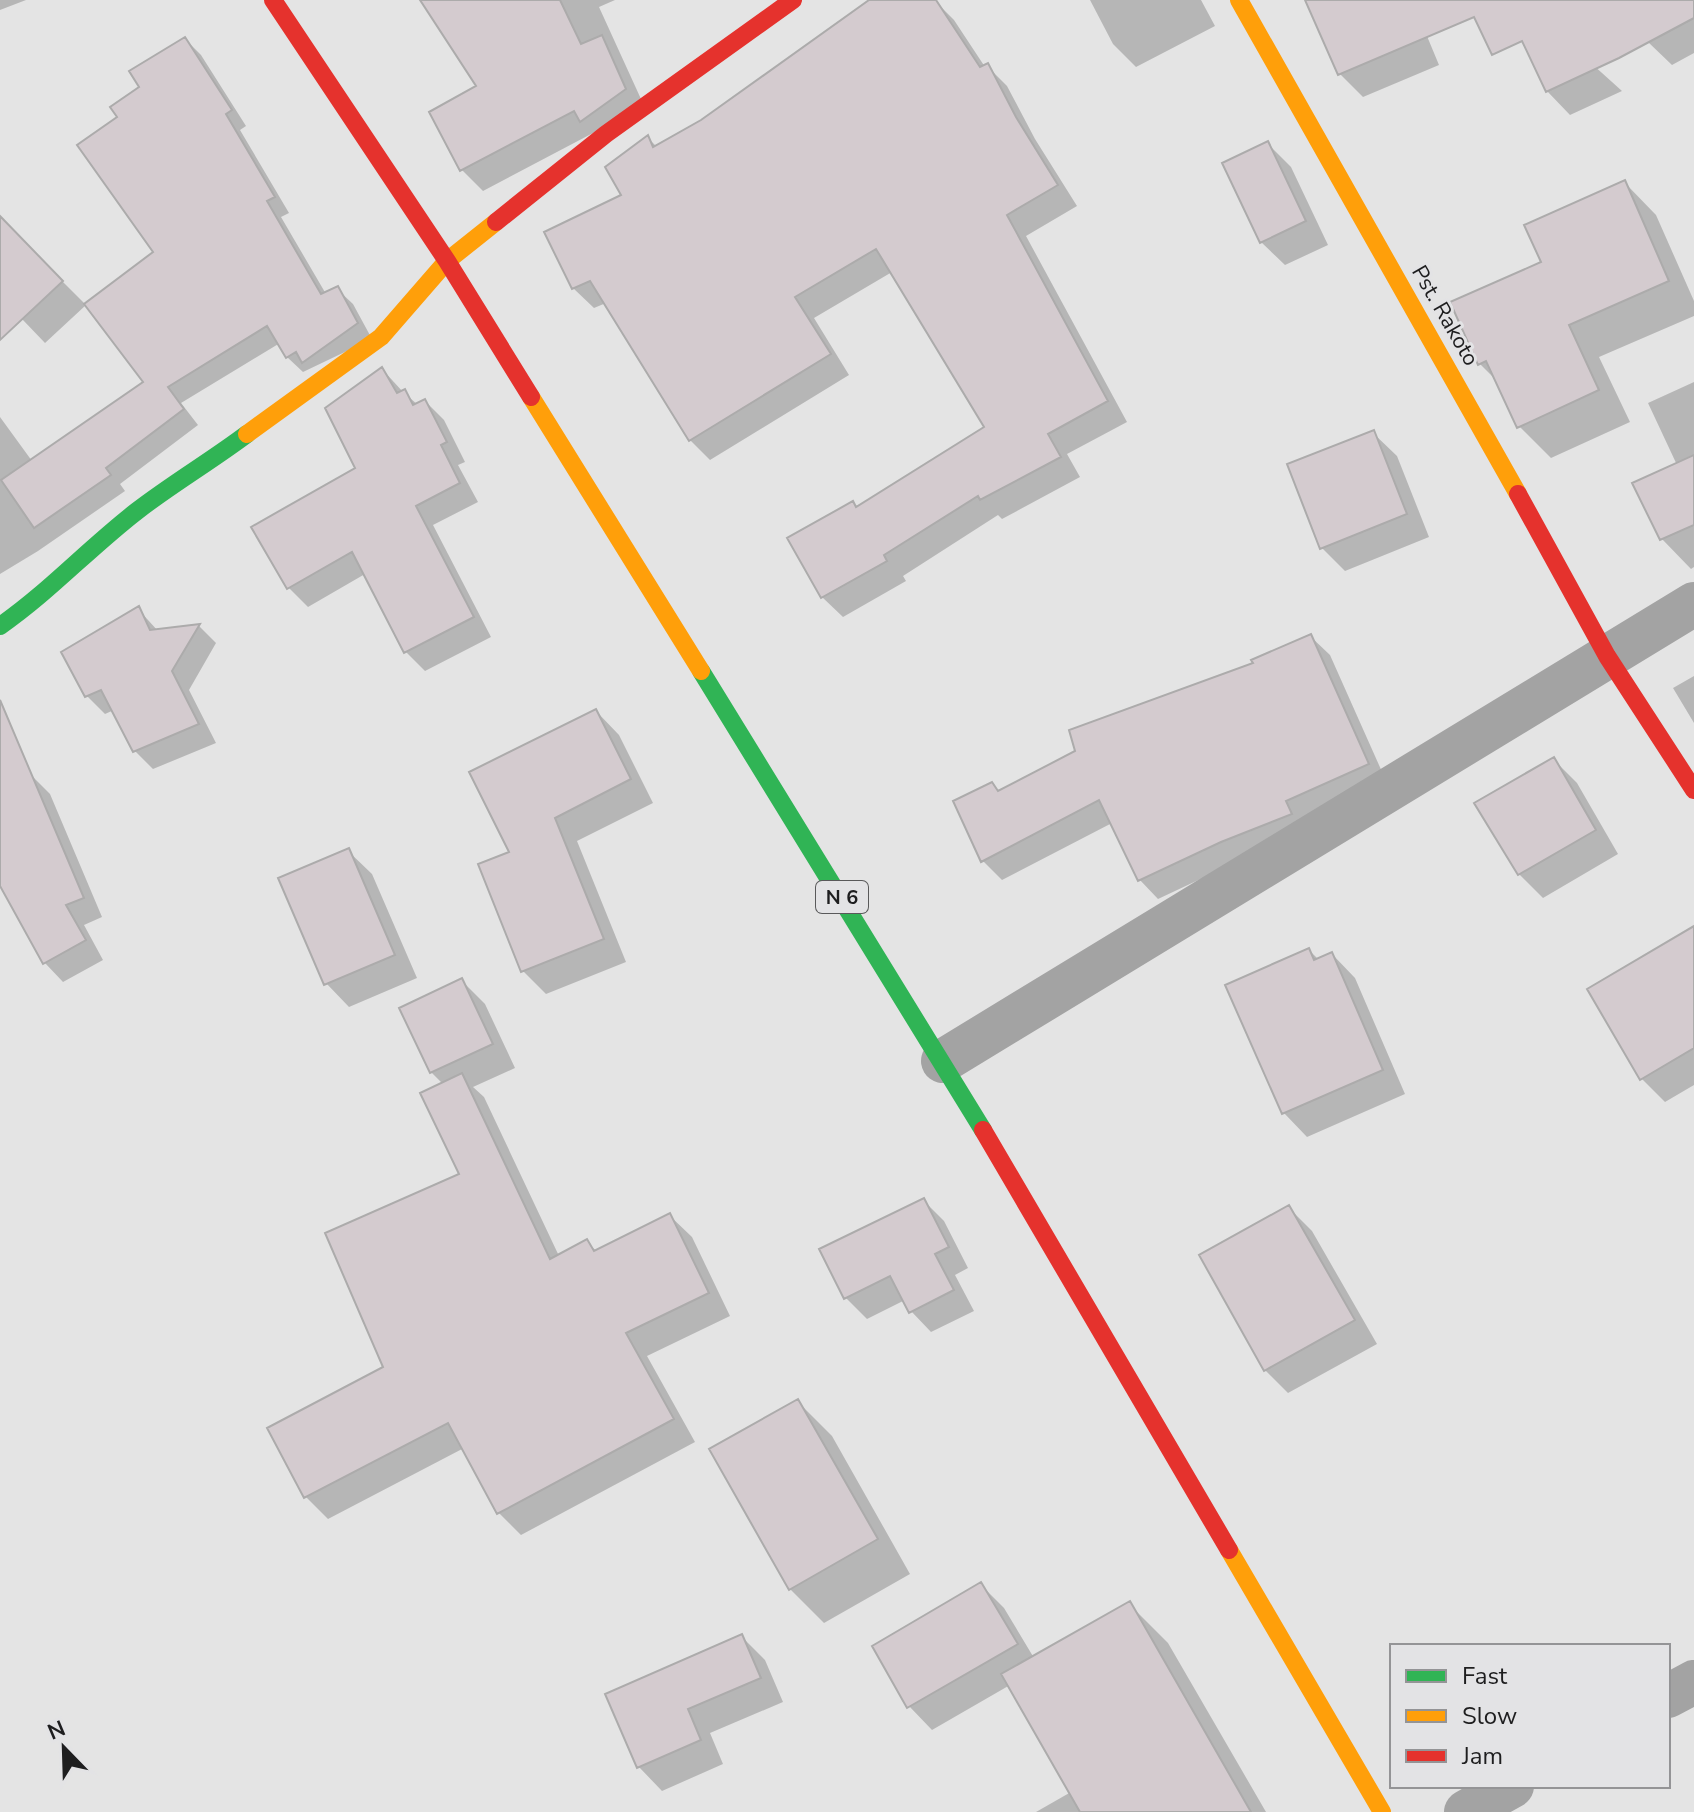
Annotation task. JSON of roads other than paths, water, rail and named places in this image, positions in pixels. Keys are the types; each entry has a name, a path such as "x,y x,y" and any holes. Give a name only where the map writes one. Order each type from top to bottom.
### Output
{"main road":[{"name":"N 6","path":"273,0 447,261 943,1061 1382,1812"},
{"path":"0,626 27,607 137,511 202,468 381,337 447,261 606,134 793,0"},
{"name":"Pst. Rakoto","path":"1239,0 1448,366 1607,656 1694,790"}],"street":[{"path":"943,1061 1694,604"},
{"path":"1670,1695 1694,1682"},
{"path":"1466,1812 1508,1788"}]}
